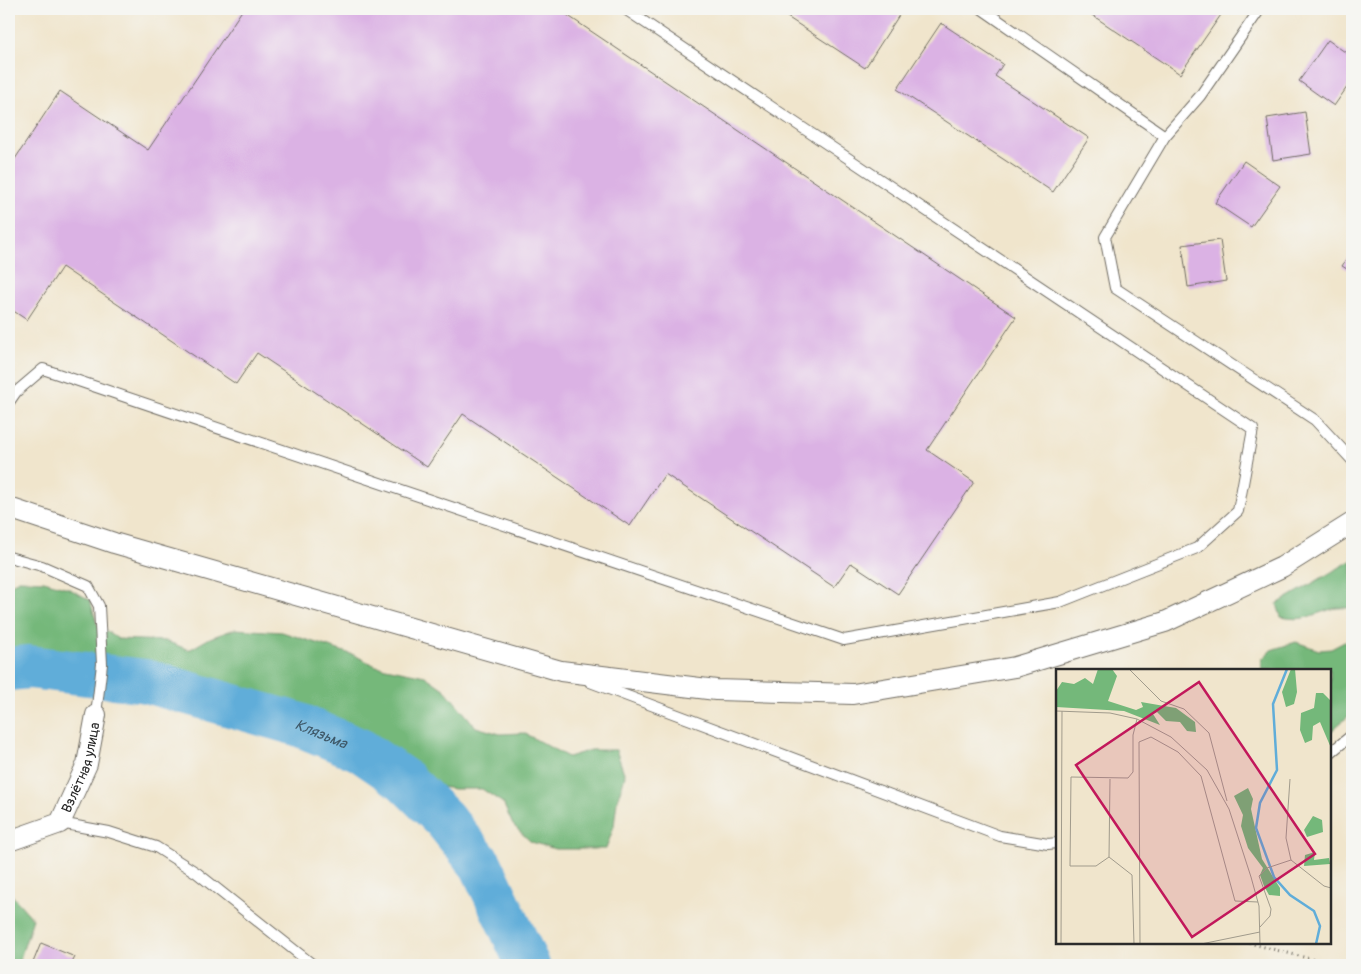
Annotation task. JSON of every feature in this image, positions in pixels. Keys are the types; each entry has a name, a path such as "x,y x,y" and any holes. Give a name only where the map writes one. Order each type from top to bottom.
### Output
{"street":[{"path":"9,508 114,543 561,671 716,690 853,694 1015,667 1165,622 1282,566 1352,523"},
{"name":"Взлётная улица","path":"9,842 60,823 87,764 96,715"}],"lane":[{"path":"9,402 16,392 43,369 844,640 1060,602 1197,548 1238,512 1253,429 625,9"},
{"path":"982,9 1165,136"},
{"path":"1260,9 1200,96 1165,136 1105,237 1114,288 1315,420 1352,460"},
{"path":"9,557 42,566 88,586 99,606 102,664 96,715"},
{"path":"561,671 1000,836 1048,844 1056,843"},
{"path":"1331,752 1352,735"},
{"path":"60,823 110,832 156,847 197,873 313,965"}],"path":[{"path":"1253,944 1334,965"}],"green space":[{"path":"1352,560 1352,608 1334,608 1296,619 1281,617 1277,604"},
{"path":"19,580 44,581 68,588 90,600 97,624 118,639 166,641 189,650 210,638 235,629 282,632 354,655 376,666 425,676 445,690 476,727 500,734 524,733 568,757 591,750 616,750 625,776 617,801 614,826 606,849 555,849 531,842 513,825 503,803 482,789 454,789 429,785 383,753 338,728 314,718 289,713 241,698 220,685 171,668 102,664 56,655 9,659 9,585"},
{"path":"1352,638 1352,713 1331,731 1331,669 1262,669 1262,659 1271,650 1296,642 1319,650 1331,649"},
{"path":"9,892 33,919 18,965 9,965"}],"building":[{"path":"243,9 558,9 1016,317 927,450 974,482 898,594 851,563 834,587 665,474 630,526 463,414 427,467 257,353 236,384 62,267 27,320 9,308 9,168 60,91 148,150"},
{"path":"775,9 903,9 865,68"},
{"path":"1083,9 1225,9 1180,74"},
{"path":"941,23 1003,64 995,76 1089,138 1053,192 897,89"},
{"path":"1328,40 1352,57 1352,80 1334,106 1299,81"},
{"path":"1305,112 1311,154 1273,160 1267,118"},
{"path":"1244,161 1280,186 1251,227 1215,203"},
{"path":"1220,240 1226,281 1188,287 1182,245"},
{"path":"1352,251 1352,272 1342,266"},
{"path":"41,943 75,957 71,965 32,965"}],"waterway":[{"name":"Клязьма","path":"9,669 29,667 146,681 297,724 360,750 404,780 444,819 481,865 528,965"}]}
